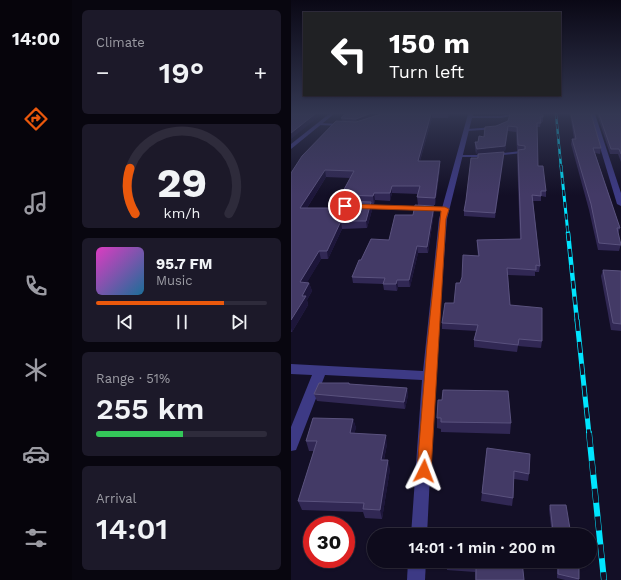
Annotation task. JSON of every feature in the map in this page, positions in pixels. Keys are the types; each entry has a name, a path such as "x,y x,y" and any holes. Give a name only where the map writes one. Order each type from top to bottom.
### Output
{"street":[{"path":"419,528 429,376 443,219 464,141"},
{"path":"601,141 621,204"},
{"path":"291,369 429,376"},
{"path":"291,445 320,371"},
{"path":"416,580 417,568"}],"lane":[{"path":"459,156 485,156 521,152"},
{"path":"331,206 445,209"}],"building":[{"path":"317,141 424,141 418,161 440,161 435,198 417,197 420,186 392,186 390,193 374,193 373,196 341,195 354,171 325,170 300,208 334,208 337,201 371,202 366,221 341,221 327,251 319,251 300,282 309,283 302,296 306,296 291,320 291,173 302,156"},
{"path":"506,141 505,146 477,149 475,142"},
{"path":"518,141 537,141 538,166 543,166 546,191 541,191 541,196 532,195 540,266 536,265 536,270 507,268 510,305 542,308 542,341 519,339 518,345 474,340 478,325 442,323 445,303 454,303 456,283 460,283 462,277 463,255 479,256 477,240 521,239 518,150 525,149 525,146 518,145"},
{"path":"573,141 599,141 601,148 593,148 620,228 617,228 621,245 599,243 591,204"},
{"path":"608,141 621,141 621,154 619,149 611,149"},
{"path":"504,152 495,213 464,211 471,158 478,158 478,154"},
{"path":"415,205 434,206 427,247 417,246 409,280 397,280 396,284 383,284 385,278 352,277 359,260 361,260 371,239 389,240 395,215 413,215"},
{"path":"603,270 621,271 621,324 613,323"},
{"path":"319,383 349,383 407,388 404,402 314,394"},
{"path":"443,390 508,391 511,423 441,422 441,418 437,418 438,400 442,400"},
{"path":"313,418 353,419 350,433 386,435 381,460 388,460 380,510 363,509 364,503 298,501 317,441 306,441"},
{"path":"487,448 530,454 529,474 514,471 513,498 482,493"},
{"path":"550,505 566,505 570,528 553,528"},
{"path":"476,568 523,568 524,580 476,580"},
{"path":"558,568 579,568 579,579 558,574"}],"railway":[{"path":"559,141 561,167"},
{"path":"561,166 568,234"},
{"path":"568,233 577,321"},
{"path":"577,320 589,434"},
{"path":"589,433 604,580"}],"route":[{"path":"345,206 445,209 429,376 424,471"}]}
